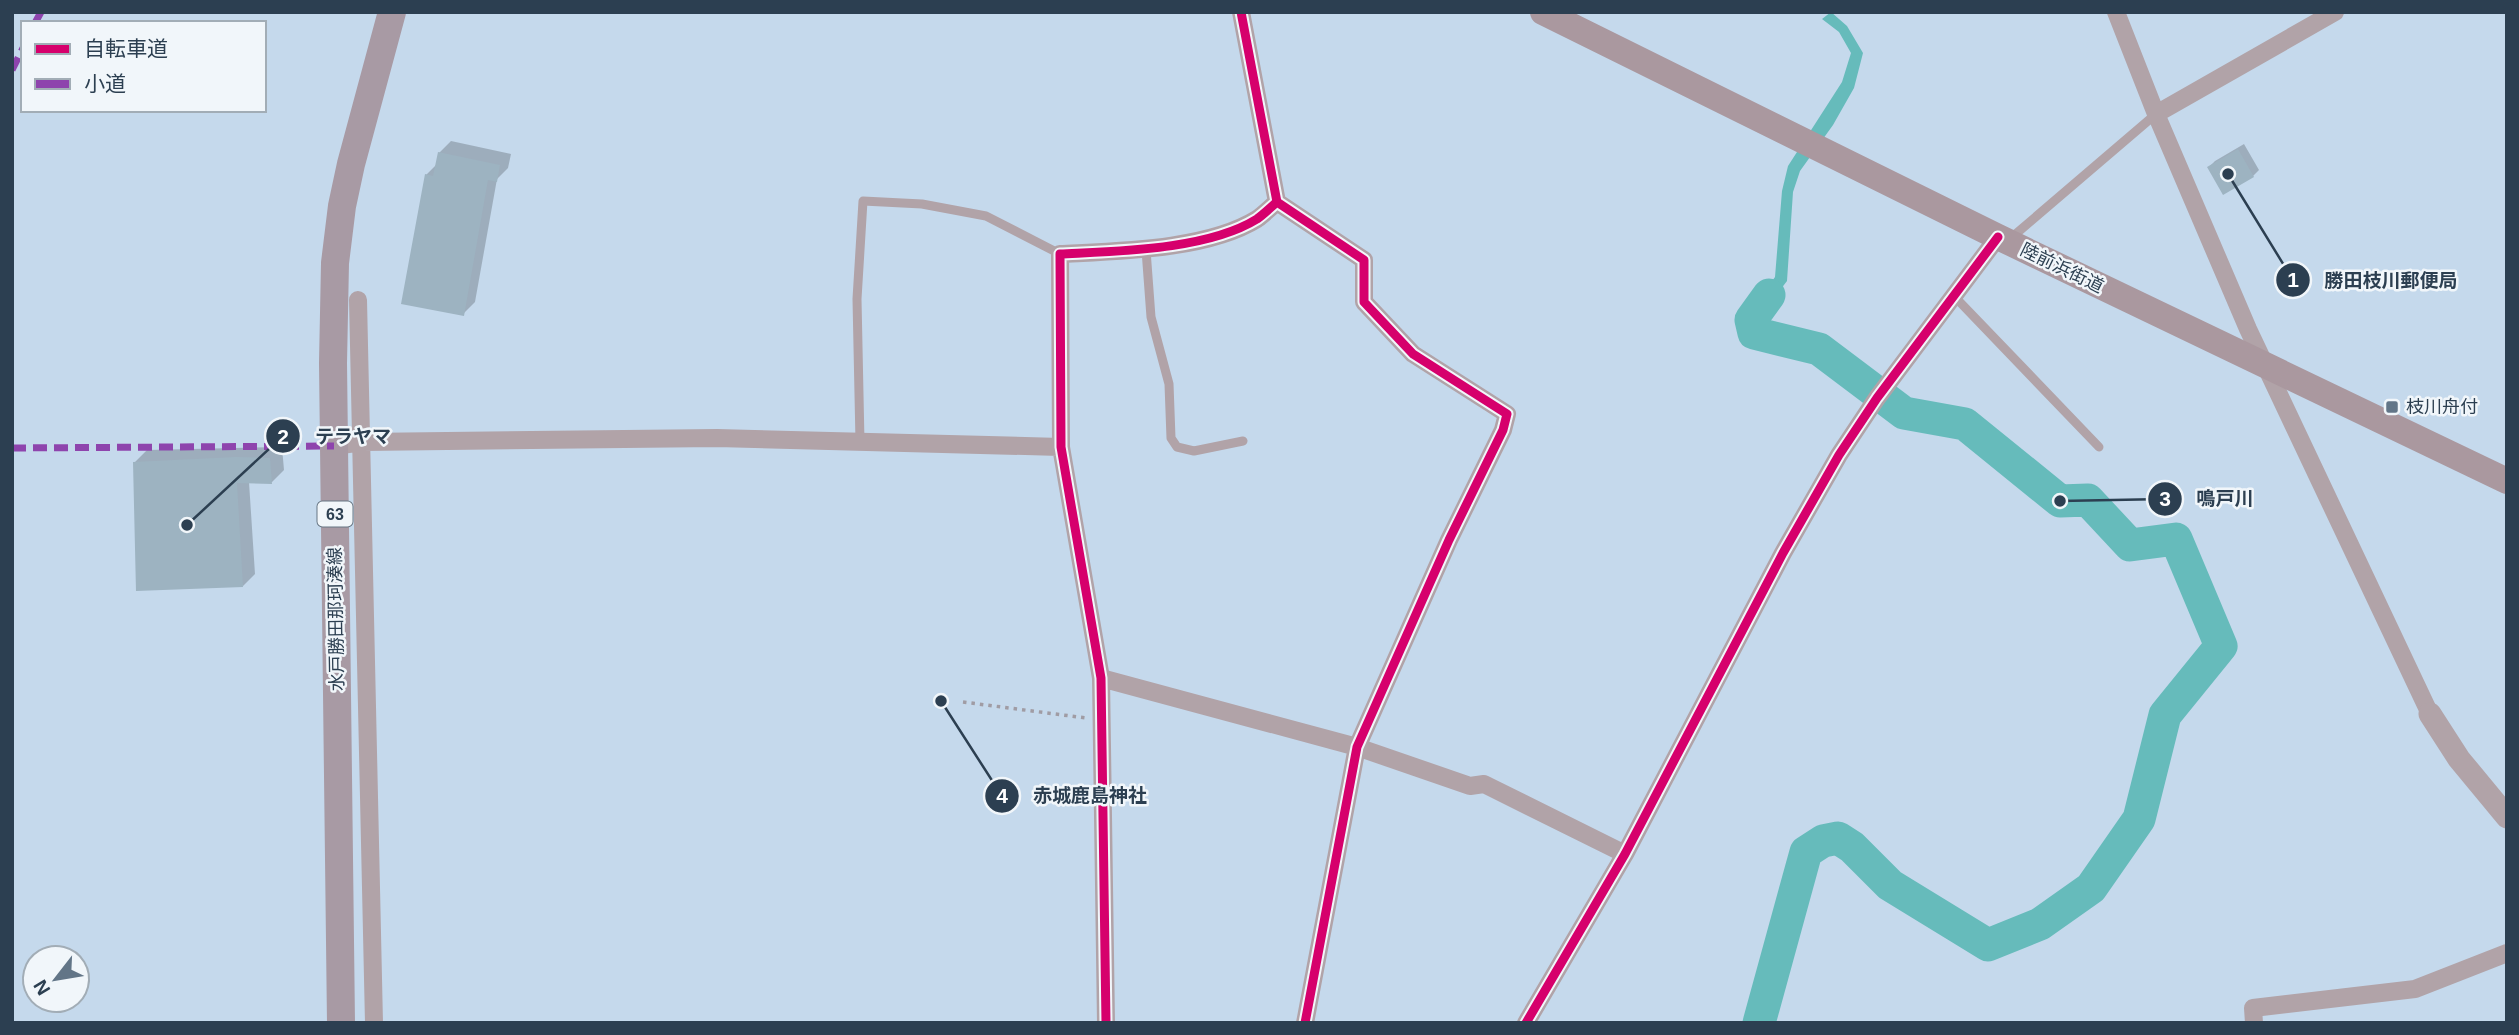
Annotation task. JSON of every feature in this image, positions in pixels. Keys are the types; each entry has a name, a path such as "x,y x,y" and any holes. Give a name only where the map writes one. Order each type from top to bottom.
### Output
{"main road":[{"name":"水戸勝田那珂湊線","path":"341,1023 334,446 335,263 351,164 392,12"},
{"name":"陸前浜街道","path":"1543,12 2003,239 2507,481"}],"street":[{"path":"1241,12 1278,202 1364,260 1364,302 1413,354 1507,414 1503,430 1449,540 1357,747 1305,1023"},
{"path":"2116,12 2156,114 2248,329 2430,714 2459,760 2507,817"},
{"path":"2156,114 2335,12"},
{"path":"1107,1023 1101,678 1061,447 1060,254 1146,250 1222,235 1257,219 1278,202"},
{"path":"1526,1023 1625,854 1783,553 1839,455 1881,393 1954,296 2003,239"},
{"path":"358,300 374,1023"},
{"path":"334,446 363,442 704,439 1061,447"},
{"path":"1101,678 1357,747 1470,786 1484,783 1625,854"},
{"path":"2254,1023 2253,1009 2415,989 2507,953"}],"lane":[{"path":"2003,239 2156,114"},
{"path":"860,442 858,299 863,201 922,204 986,216 1060,254"},
{"path":"1146,250 1151,317 1169,384 1171,438 1177,447 1194,451 1243,441"},
{"path":"1954,296 2099,447"}],"path":[{"path":"963,702 1102,720"}],"shaded area":[{"path":"1831,12 1847,26 1863,53 1854,88 1833,125 1800,171 1793,192 1787,281 1757,320 1758,329 1750,337 1745,319 1775,277 1782,191 1788,166 1842,82 1851,53 1839,32 1822,19"}],"building":[{"path":"2238,149 2254,177 2223,195 2207,167"},
{"path":"438,152 500,165 497,182 488,180 464,316 401,304 425,174 433,176"},
{"path":"270,458 272,484 237,483 243,587 136,591 133,462"}],"waterway":[{"path":"1759,1023 1806,852 1823,841 1838,838 1852,847 1890,885 1988,945 2040,924 2091,888 2139,819 2165,715 2221,646 2176,539 2130,545 2088,500 2060,501 1965,424 1904,413 1819,349 1754,333 1751,320 1769,295"}],"marked path":[{"path":"36,21 41,12"},
{"path":"12,70 21,52"},
{"path":"12,448 334,446"}],"cycle path":[{"path":"1241,12 1277,202 1364,260 1364,302 1413,354 1507,414 1503,430 1449,540 1357,747 1305,1023"},
{"path":"1106,1023 1101,678 1061,447 1060,254 1108,252 1188,243 1237,229 1257,219 1277,202"},
{"path":"1526,1023 1625,854 1783,553 1839,455 1877,398 1998,237"}],"place":[{"name":"勝田枝川郵便局","path":"2228,174"},
{"name":"枝川舟付","path":"2392,407"},
{"name":"鳴戸川","path":"2060,501"},
{"name":"テラヤマ","path":"187,525"},
{"name":"赤城鹿島神社","path":"941,701"}]}
